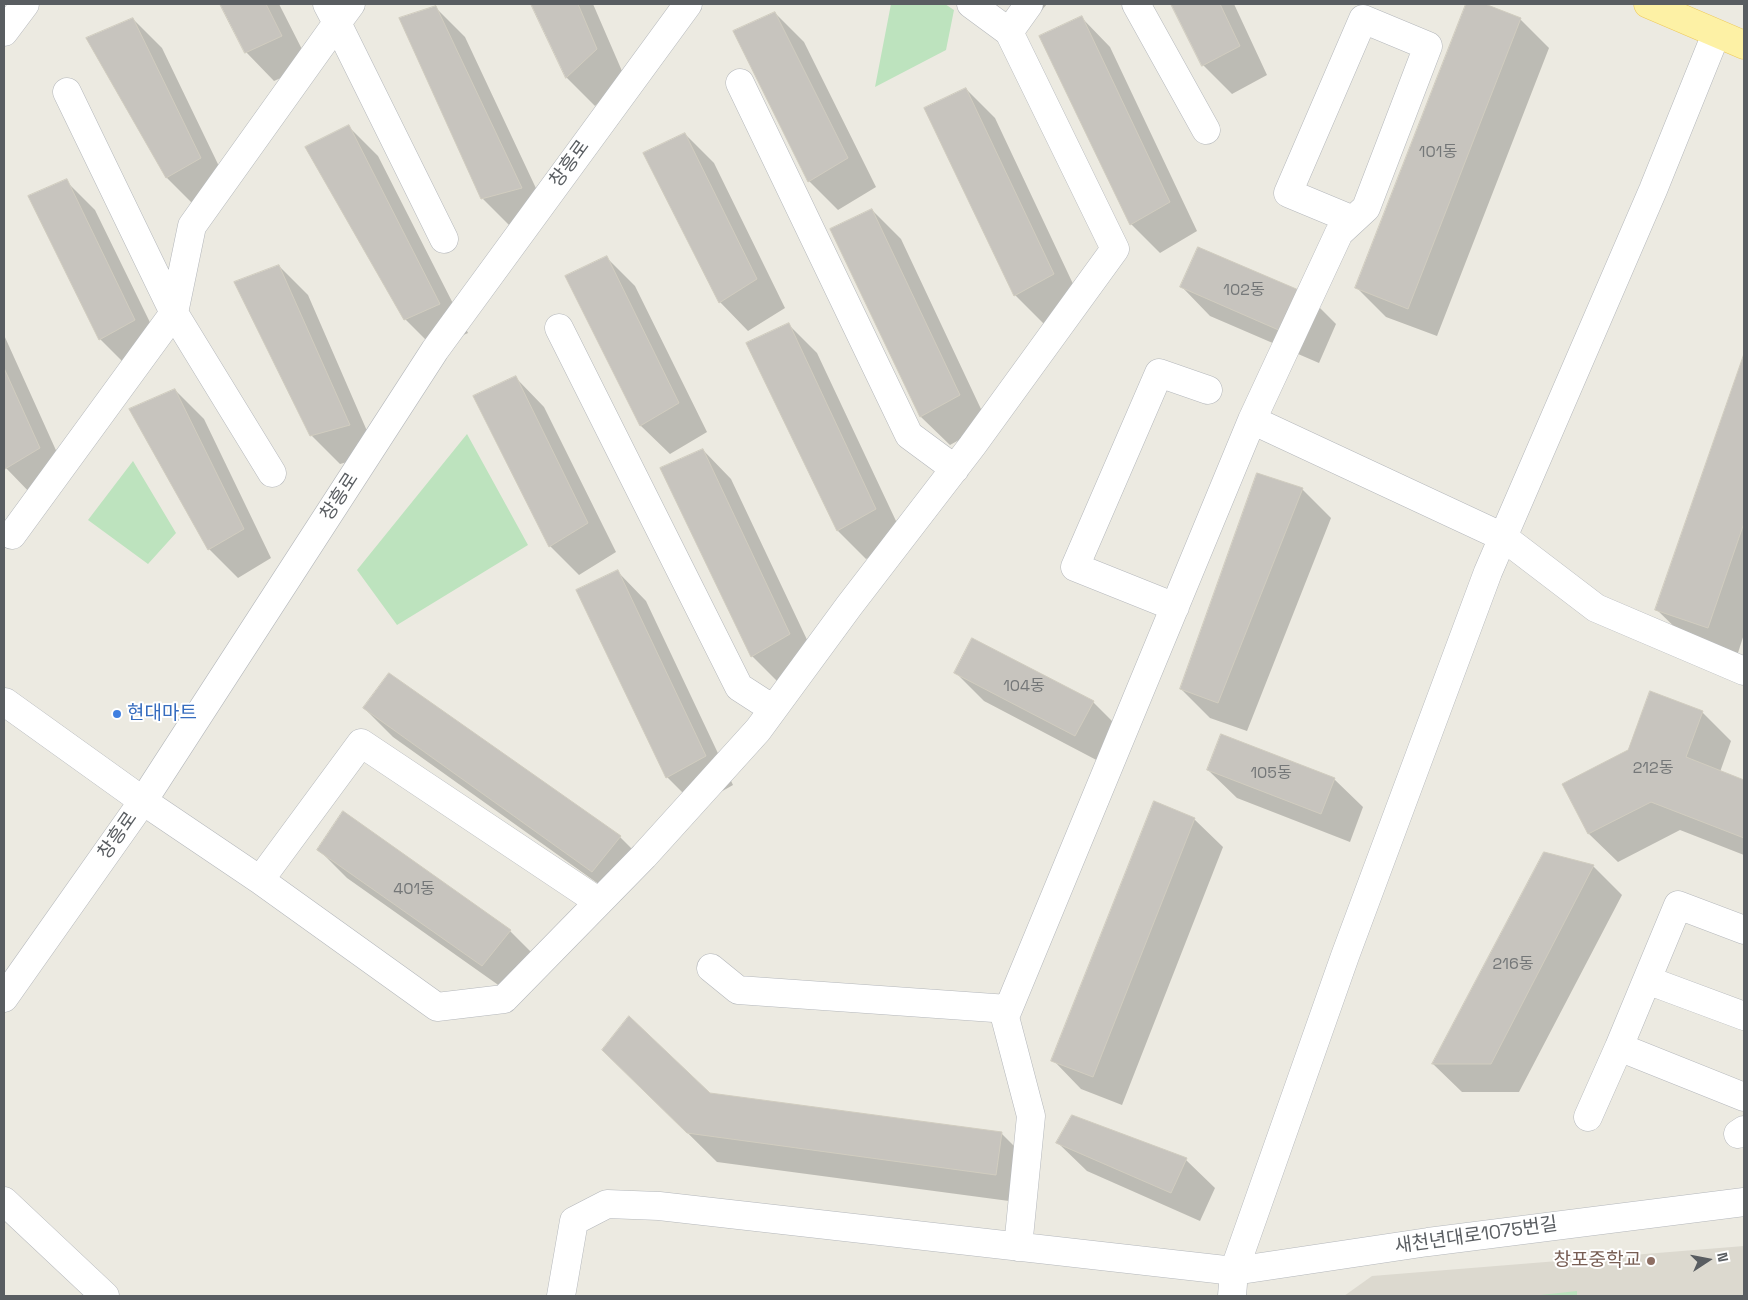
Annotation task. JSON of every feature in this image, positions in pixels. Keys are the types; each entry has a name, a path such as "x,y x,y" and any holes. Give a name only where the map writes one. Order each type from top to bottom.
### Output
{"main road":[{"path":"1648,4 1744,45"}],"street":[{"path":"4,32 25,4"},
{"name":"창흥로","path":"4,998 143,801 435,350 688,4"},
{"path":"4,701 143,801 260,880 437,1007 504,998 663,835 758,730 849,606 955,469 1115,249 1009,32 971,4"},
{"path":"1009,32 1030,4"},
{"path":"1136,4 1206,130"},
{"path":"339,10 444,239"},
{"path":"7,536 174,313 192,226 339,10"},
{"path":"1018,1247 1031,1116 1005,1017 1252,420 1339,233 1366,208 1428,46 1363,19 1288,193 1353,220"},
{"path":"1233,1284 1348,947 1484,581 1653,190 1716,34"},
{"path":"740,83 909,435 955,469"},
{"path":"67,92 174,313 272,473"},
{"path":"558,328 740,687 773,709"},
{"path":"1175,607 1075,567 1159,373 1208,390"},
{"path":"1252,420 1503,537 1596,608 1744,670"},
{"path":"260,880 361,743 599,902"},
{"path":"1588,1117 1678,905 1744,930"},
{"path":"711,968 738,990 1008,1009"},
{"path":"1647,980 1744,1016"},
{"path":"1619,1047 1744,1097"},
{"path":"4,1202 105,1296"},
{"name":"새천년대로1075번길","path":"561,1296 574,1221 607,1204 659,1206 1018,1247 1233,1284 1428,1242 1744,1202"}],"shaded area":[{"name":"창포중학교","path":"1744,1246 1744,1296 1344,1296 1372,1276"}],"green space":[{"path":"891,4 945,4 954,10 946,50 875,87"},
{"path":"467,434 528,545 397,625 357,570"},
{"path":"133,461 176,533 148,564 88,520"},
{"path":"1577,1291 1577,1296 1532,1296"}],"building":[{"path":"220,4 266,4 282,36 245,53"},
{"path":"531,4 578,4 597,49 566,78"},
{"path":"1171,4 1220,4 1240,46 1202,66"},
{"path":"1466,4 1485,4 1521,18 1408,309 1355,288"},
{"path":"436,6 522,188 481,199 399,18"},
{"path":"775,12 848,158 808,182 733,31"},
{"path":"1082,16 1170,202 1130,225 1039,36"},
{"path":"133,18 201,158 166,178 86,38"},
{"path":"966,88 1054,274 1014,296 924,108"},
{"path":"349,125 440,304 404,320 305,147"},
{"path":"685,133 757,279 719,303 643,153"},
{"path":"67,179 135,320 99,340 28,196"},
{"path":"872,209 960,395 920,417 830,229"},
{"path":"1198,247 1308,294 1290,335 1180,287"},
{"path":"607,256 679,403 640,426 565,276"},
{"path":"279,265 350,425 310,436 234,282"},
{"path":"789,323 876,509 837,531 746,343"},
{"path":"1744,354 1744,523 1708,628 1655,610"},
{"path":"4,368 40,448 5,469 4,467"},
{"path":"516,376 588,523 549,547 473,396"},
{"path":"175,389 244,529 208,550 129,409"},
{"path":"703,449 790,634 751,657 660,468"},
{"path":"1257,473 1303,488 1218,703 1180,689"},
{"path":"618,570 706,756 666,778 576,590"},
{"path":"972,638 1094,701 1075,736 954,673"},
{"path":"389,673 621,836 592,872 363,708"},
{"path":"1650,691 1703,711 1686,757 1744,780 1744,838 1651,802 1588,834 1562,784 1628,750"},
{"path":"1221,734 1335,778 1321,814 1207,770"},
{"path":"1154,801 1195,818 1093,1077 1051,1061"},
{"path":"343,811 511,930 482,966 317,850"},
{"path":"1544,852 1594,865 1491,1064 1432,1064"},
{"path":"629,1016 710,1093 1002,1132 996,1175 687,1133 602,1050"},
{"path":"1072,1115 1187,1158 1171,1193 1056,1143"}],"place":[{"name":"현대마트","path":"117,714"},
{"name":"창포중학교","path":"1651,1261"}]}
